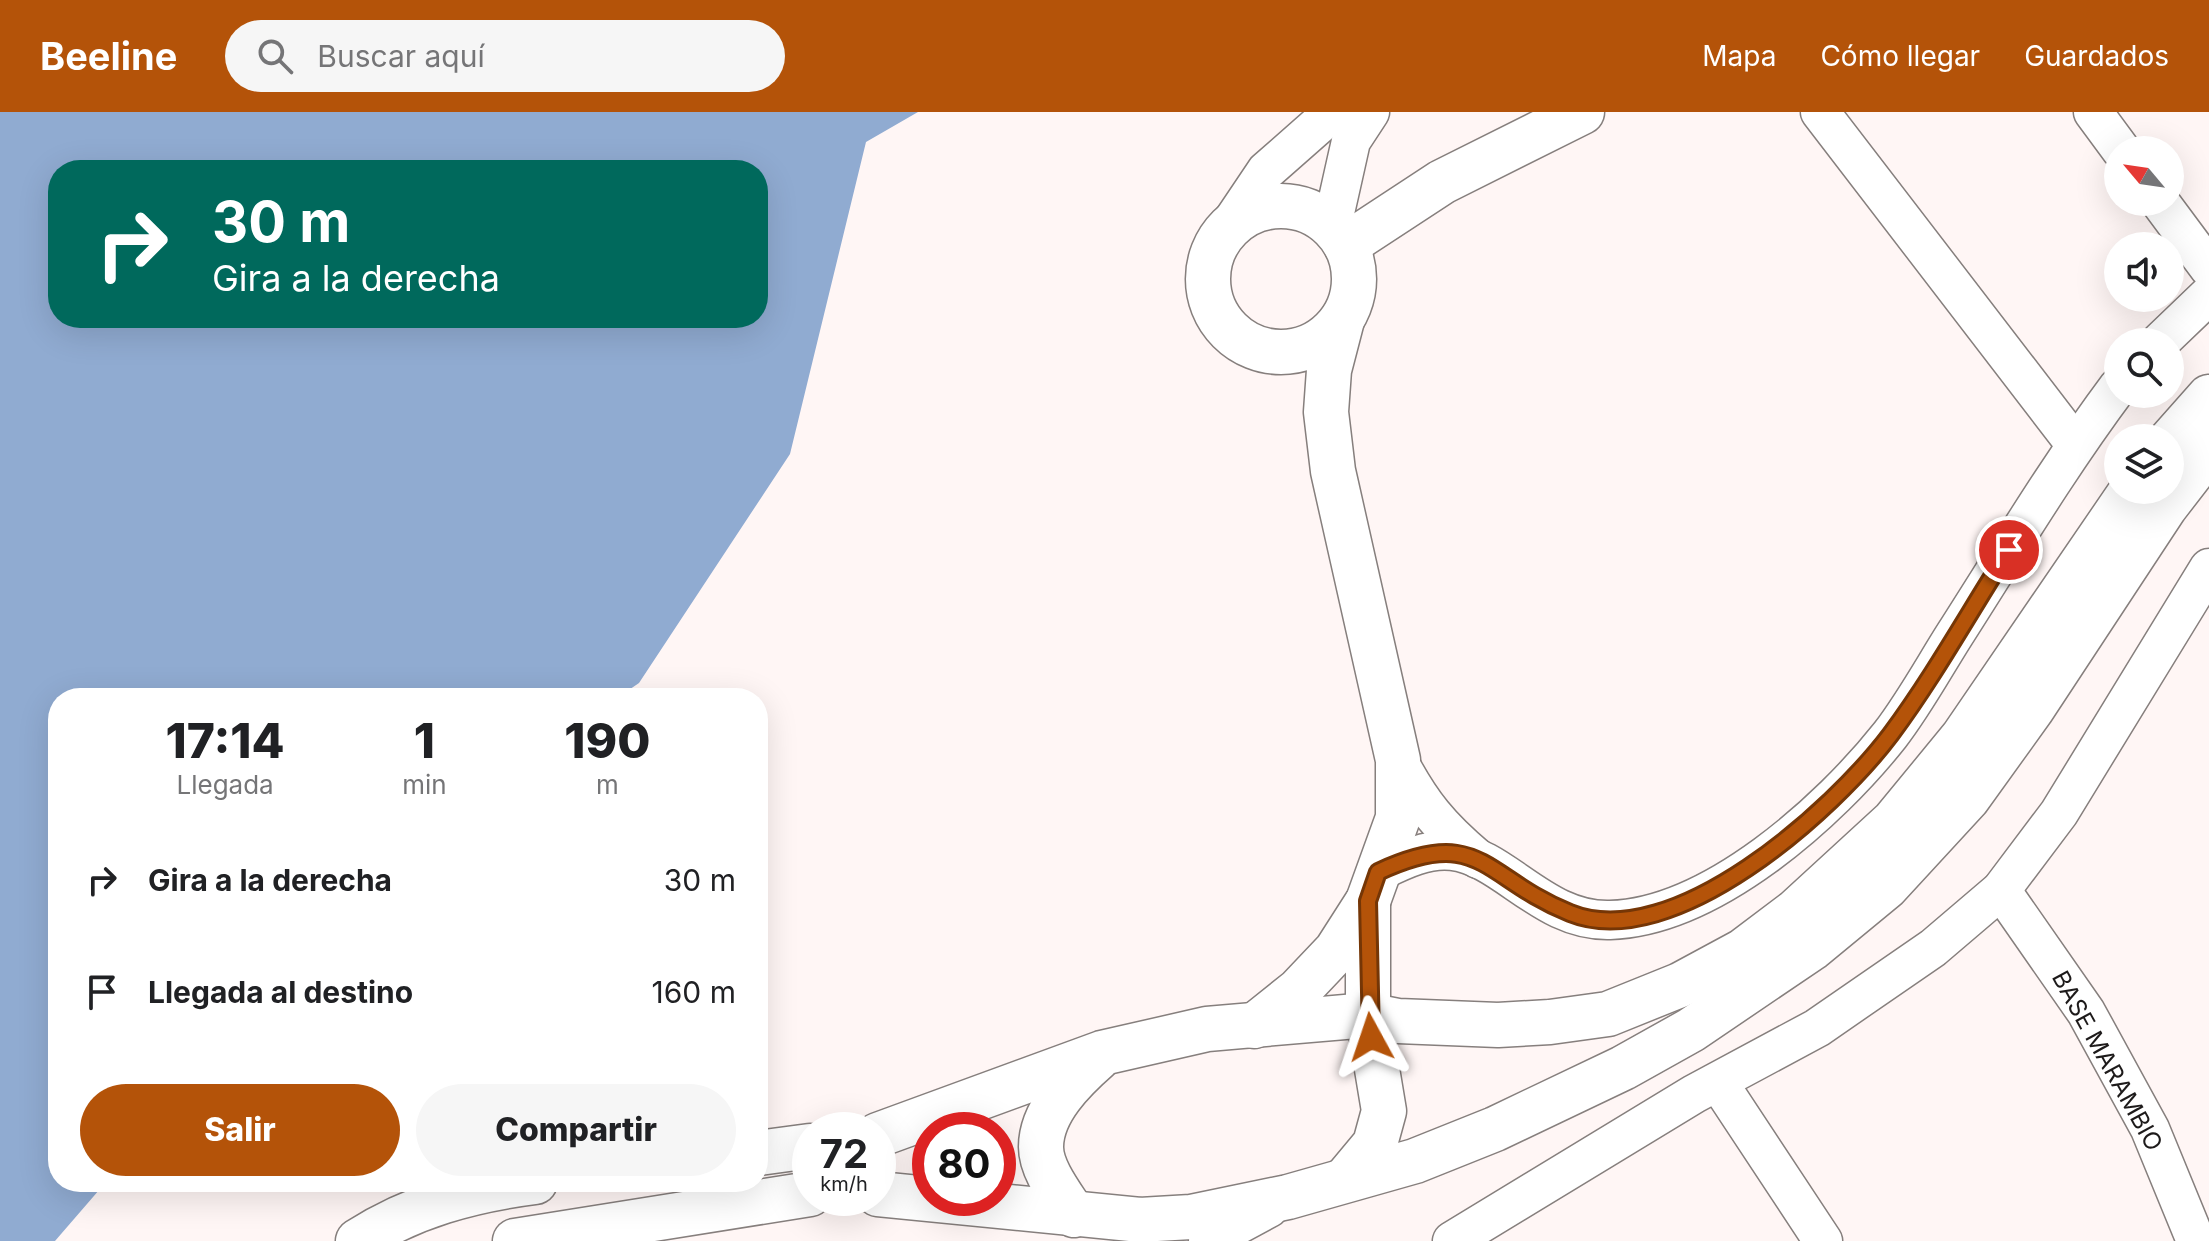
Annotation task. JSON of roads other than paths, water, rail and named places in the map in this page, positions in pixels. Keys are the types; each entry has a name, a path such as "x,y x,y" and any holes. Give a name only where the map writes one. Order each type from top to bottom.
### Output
{"main road":[{"path":"1339,236 1582,112"},
{"path":"1254,1026 1299,990 1336,951 1373,887 1398,818 1398,760 1333,471 1326,412 1329,370 1354,283 1339,236 1313,212 1279,206 1245,214 1227,229 1214,247 1208,267 1208,289 1214,310 1226,328 1286,369 1304,395 1333,471"},
{"path":"1261,350 1297,350 1322,339 1342,320"},
{"path":"2184,425 2209,397"},
{"path":"896,1197 1075,1228 1191,1217 1288,1197 1415,1161 1495,1129 1623,1068 1691,1030 1812,948 1886,887 1968,798 2032,709 2165,507 2209,450"},
{"path":"896,1128 1102,1053 1207,1029 1368,1015 1398,1021 1498,1025 1608,1014 1680,985 1743,951 1827,885 1894,821 1963,737 2122,504"},
{"path":"1345,1180 1375,1144 1384,1111 1368,1015 1373,887"},
{"path":"1075,1228 1051,1178 1041,1147 1061,1095 1102,1053"},
{"path":"768,1152 792,1148"},
{"path":"358,1241 406,1214 440,1201 485,1192"},
{"path":"515,1241 792,1197"}],"street":[{"path":"1227,229 1266,171 1333,112"},
{"path":"1339,236 1351,141 1370,112"},
{"path":"1820,112 2075,444"},
{"path":"2093,112 2111,136"},
{"path":"2170,216 2209,268"},
{"path":"2175,328 2209,295"},
{"path":"1398,760 1418,798 1441,828 1478,859 1530,894 1573,915 1608,920 1658,914 1710,893 1774,847 1830,798 1891,733 2075,444 2104,406"},
{"path":"1452,1241 1830,1019 1933,948 2001,890 2059,813 2203,594"},
{"path":"1373,887 1413,856 1452,851 1478,859"},
{"name":"BASE MARAMBIO","path":"2001,890 2086,1012 2150,1129 2196,1241"},
{"path":"1718,1082 1823,1241"},
{"path":"1208,1241 1288,1197"}],"water":[{"path":"0,112 918,112 866,142 790,454 639,683 632,688 48,688 48,1192 97,1192 55,1241 0,1241"}]}
